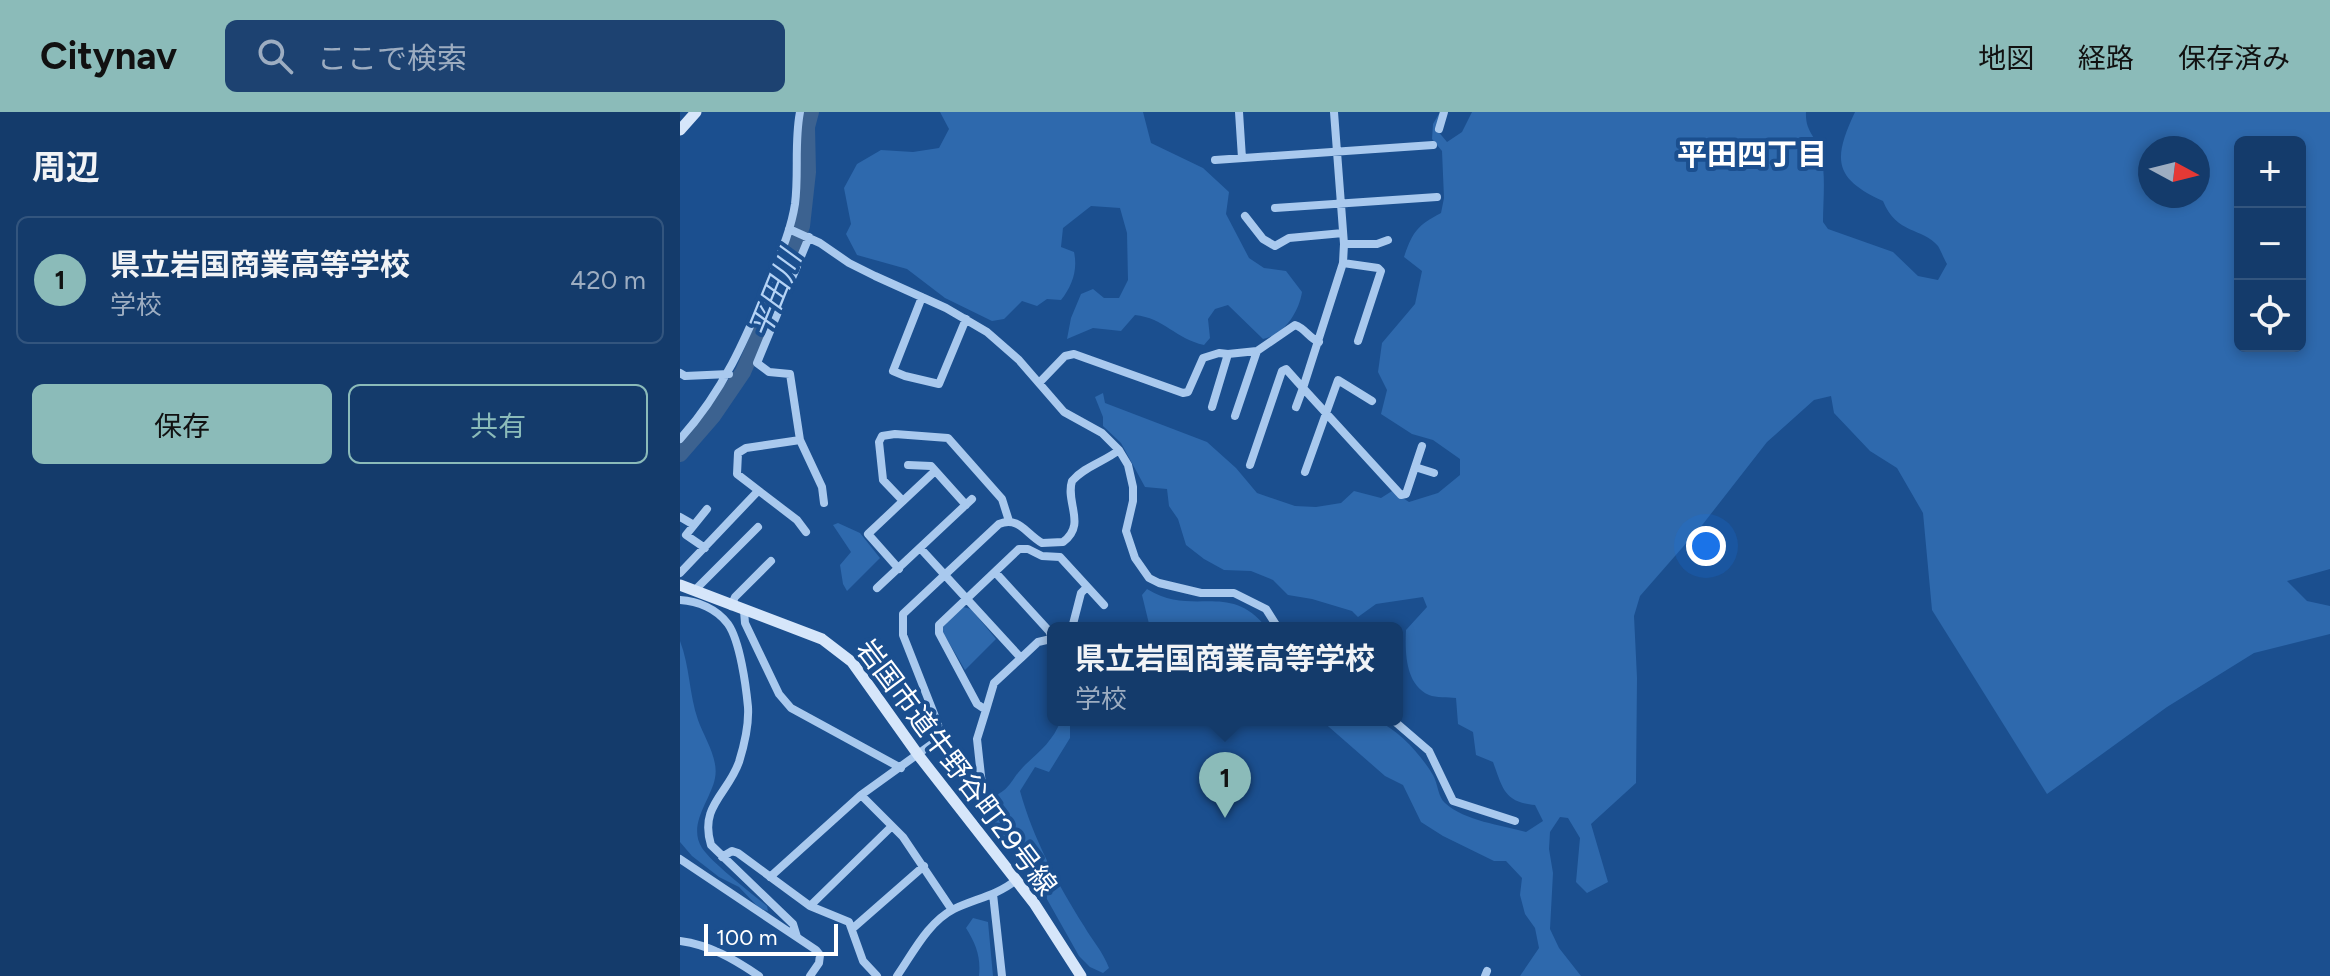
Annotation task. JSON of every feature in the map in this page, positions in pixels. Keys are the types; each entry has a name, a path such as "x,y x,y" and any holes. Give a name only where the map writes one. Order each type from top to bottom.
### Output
{"street":[{"path":"680,130 696,112"},
{"path":"680,439 699,418 729,374 751,332 792,230 797,178 795,140 800,112"},
{"path":"1239,112 1242,158"},
{"path":"1296,407 1343,263 1334,112"},
{"path":"1439,129 1444,112"},
{"path":"1215,160 1433,145"},
{"path":"1275,208 1437,197"},
{"path":"1245,216 1263,239 1275,246 1289,238 1343,233"},
{"path":"792,230 849,263 987,332 1064,412 1102,433 1119,450 1128,465 1133,501 1126,531 1141,569 1149,578 1201,593 1234,593 1266,609 1274,622"},
{"path":"807,236 757,363 769,372 790,374 800,440 822,487 824,503"},
{"path":"1344,244 1377,244 1388,240"},
{"path":"1343,263 1381,271 1358,341"},
{"path":"922,297 893,371 939,384 966,319"},
{"path":"762,305 777,312"},
{"path":"1039,383 1065,356 1074,354 1183,393 1188,392 1203,358 1219,353 1257,351 1295,325 1302,327 1319,342"},
{"path":"751,332 766,339"},
{"path":"1235,416 1257,351"},
{"path":"1212,407 1228,354"},
{"path":"1250,465 1282,371 1286,369 1401,495 1406,494 1422,446"},
{"path":"680,373 685,376 729,374"},
{"path":"1305,472 1338,380 1372,401"},
{"path":"903,501 883,480 879,442 882,436 942,436 948,438 1002,499 1009,521"},
{"path":"800,440 757,445 738,453 737,474 797,520 806,532"},
{"path":"770,877 861,795 932,747 939,734 903,635 901,623 908,609 999,524 1009,521 1016,523 1042,543 1063,542 1073,532 1077,520 1070,498 1072,481 1084,470 1107,460 1119,450"},
{"path":"877,588 969,502 931,466 908,465"},
{"path":"1415,467 1434,473"},
{"path":"899,569 868,534 935,471"},
{"path":"680,573 758,491"},
{"path":"705,548 686,535 707,509"},
{"path":"680,517 694,525"},
{"path":"694,591 758,527"},
{"path":"921,549 1021,658"},
{"path":"986,710 977,704 939,633 939,625 1019,549 1028,549 1042,556 1060,557 1104,605"},
{"path":"731,606 735,597 771,561"},
{"path":"995,572 1047,629"},
{"name":"岩国市道牛野谷町29号線","path":"680,585 796,628 839,650 867,680 919,756 1016,880 1081,976"},
{"path":"1074,622 1081,593 1087,587"},
{"path":"680,600 705,606 728,624 735,640 748,706 739,762 716,798 707,830 711,845 793,924 797,937"},
{"path":"744,611 745,623 779,694 791,708 901,768"},
{"path":"982,785 977,739 994,683 1038,642 1047,640"},
{"path":"1400,726 1429,751 1453,801 1515,821"},
{"path":"861,795 903,837 952,910"},
{"path":"810,906 891,827"},
{"path":"722,857 732,851 738,853 810,906 849,922 863,961 877,976"},
{"path":"680,859 820,955 819,963 810,976"},
{"path":"852,929 924,866"},
{"path":"897,976 931,928 952,910 993,894 1016,880"},
{"path":"993,894 1002,976"},
{"path":"680,941 719,952 759,976"}],"shaded area":[{"path":"940,112 1143,112 1151,143 1203,168 1229,192 1226,214 1249,258 1264,268 1286,271 1302,292 1294,315 1278,333 1263,339 1228,305 1215,309 1208,319 1210,338 1204,345 1154,320 1135,315 1121,331 1093,328 1067,339 1071,318 1081,294 1093,289 1104,298 1119,298 1128,280 1127,233 1120,208 1091,206 1063,228 1061,247 1074,252 1075,271 1061,300 1047,299 1037,306 1022,301 1004,319 992,321 945,298 907,269 857,255 846,234 851,224 844,188 857,164 881,150 913,152 939,148 949,129"},
{"path":"1440,112 1437,130 1447,142 1462,132 1472,112 1806,112 1807,125 1823,163 1823,222 1828,229 1893,252 1918,276 1938,280 1947,264 1938,246 1895,220 1883,201 1854,184 1846,175 1841,155 1855,112 2330,112 2330,569 2287,581 2307,601 2330,606 2330,634 2254,653 2167,707 2047,794 1932,610 1923,513 1897,468 1870,451 1834,413 1831,396 1814,400 1767,442 1703,524 1640,596 1634,616 1636,783 1591,824 1608,882 1587,893 1576,882 1580,838 1568,818 1560,817 1550,832 1553,873 1550,929 1559,948 1581,976 1520,976 1539,948 1535,928 1525,914 1520,895 1522,878 1506,861 1494,861 1421,822 1403,785 1385,776 1328,726 1387,726 1422,759 1433,775 1443,800 1463,814 1526,832 1543,821 1535,805 1517,801 1506,792 1493,762 1476,755 1473,732 1458,724 1456,698 1429,695 1415,683 1408,667 1406,630 1427,607 1423,597 1376,604 1358,617 1352,611 1288,595 1273,580 1251,571 1224,570 1204,559 1186,545 1178,519 1169,506 1167,489 1145,487 1121,443 1103,426 1095,397 1103,393 1105,403 1207,442 1236,468 1257,493 1295,506 1341,503 1354,491 1381,498 1392,491 1409,502 1438,493 1460,475 1460,459 1433,440 1412,434 1381,414 1387,390 1378,372 1382,343 1415,304 1422,271 1404,257 1417,230 1441,213 1444,198 1442,151 1432,139 1433,124"},
{"path":"838,523 860,533 880,558 847,591 840,565 851,552 833,525"},
{"path":"1147,589 1180,601 1224,602 1253,614 1261,622 1149,622 1142,595"},
{"path":"963,607 971,609 996,639 965,670 942,631 942,626"},
{"path":"680,641 695,710 716,771 698,821 698,839 707,854 767,906 768,911 759,908 739,887 719,877 692,856 680,842"},
{"path":"1070,726 1070,738 1049,772 1035,767 1020,791 1047,861 1107,962 1109,968 1103,973 1090,967 1079,956 1039,885 996,835 986,814 987,800 1006,788 1058,727"},
{"path":"973,918 988,922 993,976 979,976 977,951 966,928"}],"waterway":[{"name":"平田川","path":"680,454 713,416 743,372 776,296 802,226 808,172 807,127 811,112"}],"place":[{"name":"県立岩国商業高等学校","path":"1225,818"}],"district":[{"name":"平田四丁目","path":"1752,155"}]}
